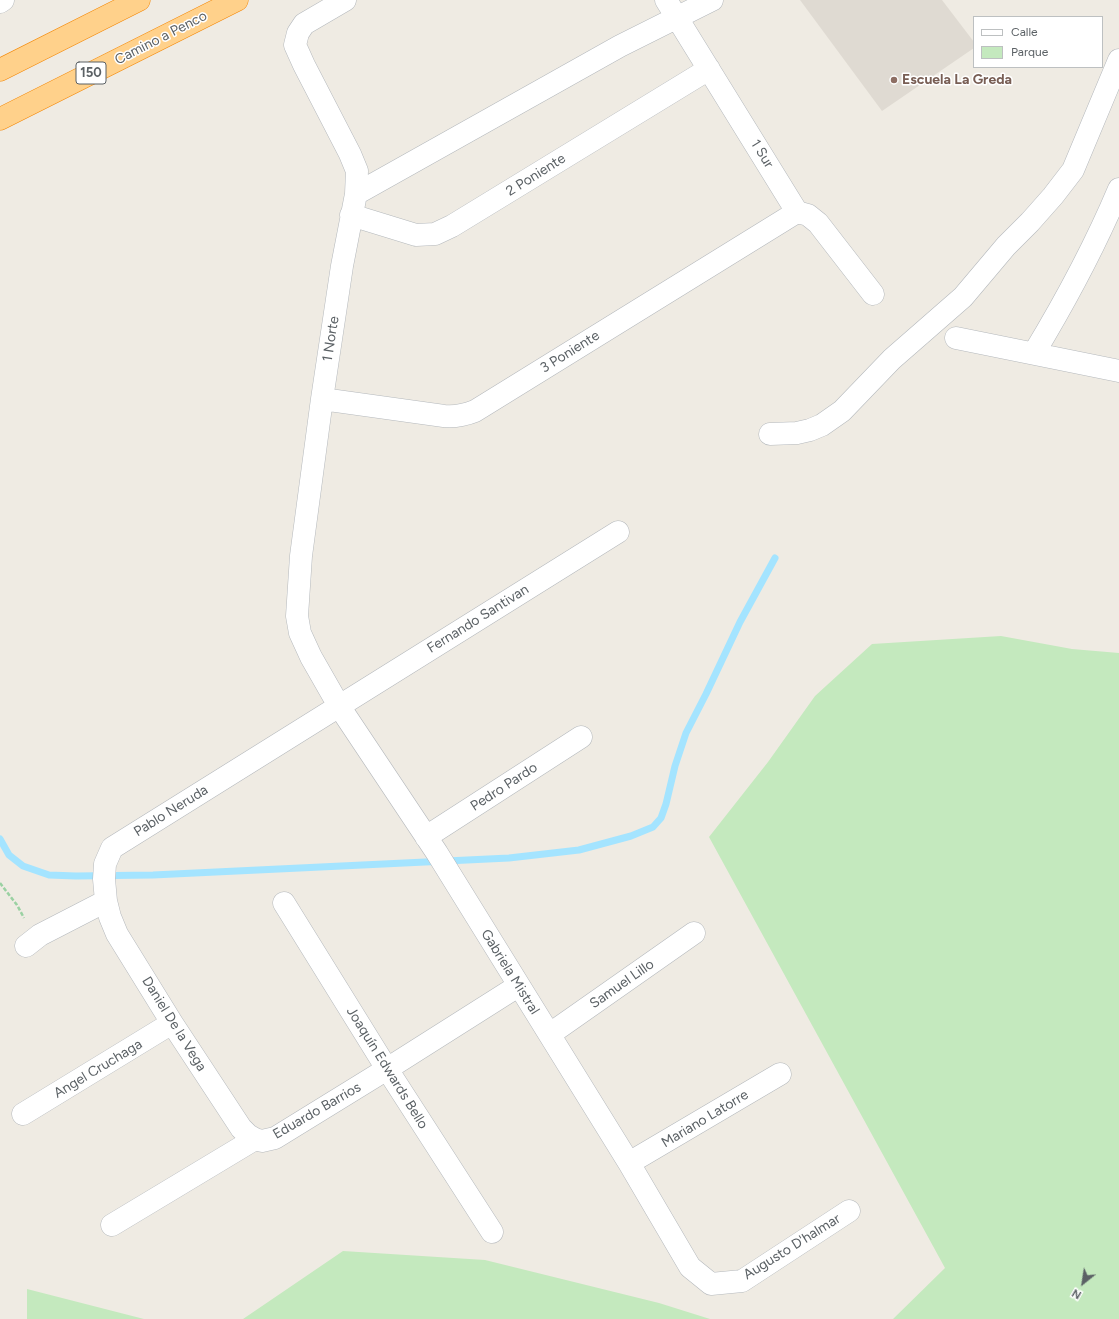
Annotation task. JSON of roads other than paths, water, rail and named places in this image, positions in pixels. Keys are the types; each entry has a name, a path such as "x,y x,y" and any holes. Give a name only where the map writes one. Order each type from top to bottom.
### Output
{"highway":[{"path":"0,70 139,0"},
{"name":"Camino a Penco","path":"0,119 236,0"}],"street":[{"name":"1 Norte","path":"311,657 300,633 297,616 301,556 322,398 351,215 356,194 357,171 350,154 295,45 298,33 304,24 345,0"},
{"path":"356,194 620,46 672,9 712,0"},
{"name":"1 Sur","path":"672,9 797,212"},
{"path":"770,434 797,433 810,430 822,425 842,411 892,359 963,296 1006,246 1053,196 1073,170 1119,60"},
{"name":"2 Poniente","path":"351,215 416,235 435,234 452,226 709,69"},
{"path":"1034,353 1062,306 1087,258 1119,189"},
{"path":"797,212 808,216 818,223 873,294"},
{"name":"3 Poniente","path":"322,398 444,416 466,415 476,411 797,212"},
{"path":"956,338 1119,371"},
{"name":"Fernando Santivan","path":"339,706 618,532"},
{"name":"Gabriela Mistral","path":"311,657 339,706 432,845 518,986 550,1034 629,1163 690,1267 711,1284"},
{"name":"Pablo Neruda","path":"106,896 104,878 105,864 112,848 339,706"},
{"name":"Pedro Pardo","path":"432,845 581,737"},
{"path":"33,941 106,896"},
{"name":"Daniel De la Vega","path":"106,896 110,917 117,934 234,1119 248,1135 256,1139"},
{"name":"Joaquín Edwards Bello","path":"284,903 387,1069 492,1232"},
{"name":"Samuel Lillo","path":"550,1034 694,933"},
{"name":"Eduardo Barrios","path":"112,1225 256,1139 262,1141 275,1138 518,986"},
{"name":"Angel Cruchaga","path":"24,1114 172,1023"},
{"name":"Mariano Latorre","path":"629,1163 780,1074"},
{"name":"Augusto D'halmar","path":"711,1284 742,1281 849,1211"}],"waterway":[{"path":"0,839 9,855 23,866 49,875 76,876 153,875 509,858 579,850 631,836 653,827 661,818 675,766 686,733 740,622 775,558"}],"place":[{"name":"Escuela La Greda","path":"894,80"}]}
